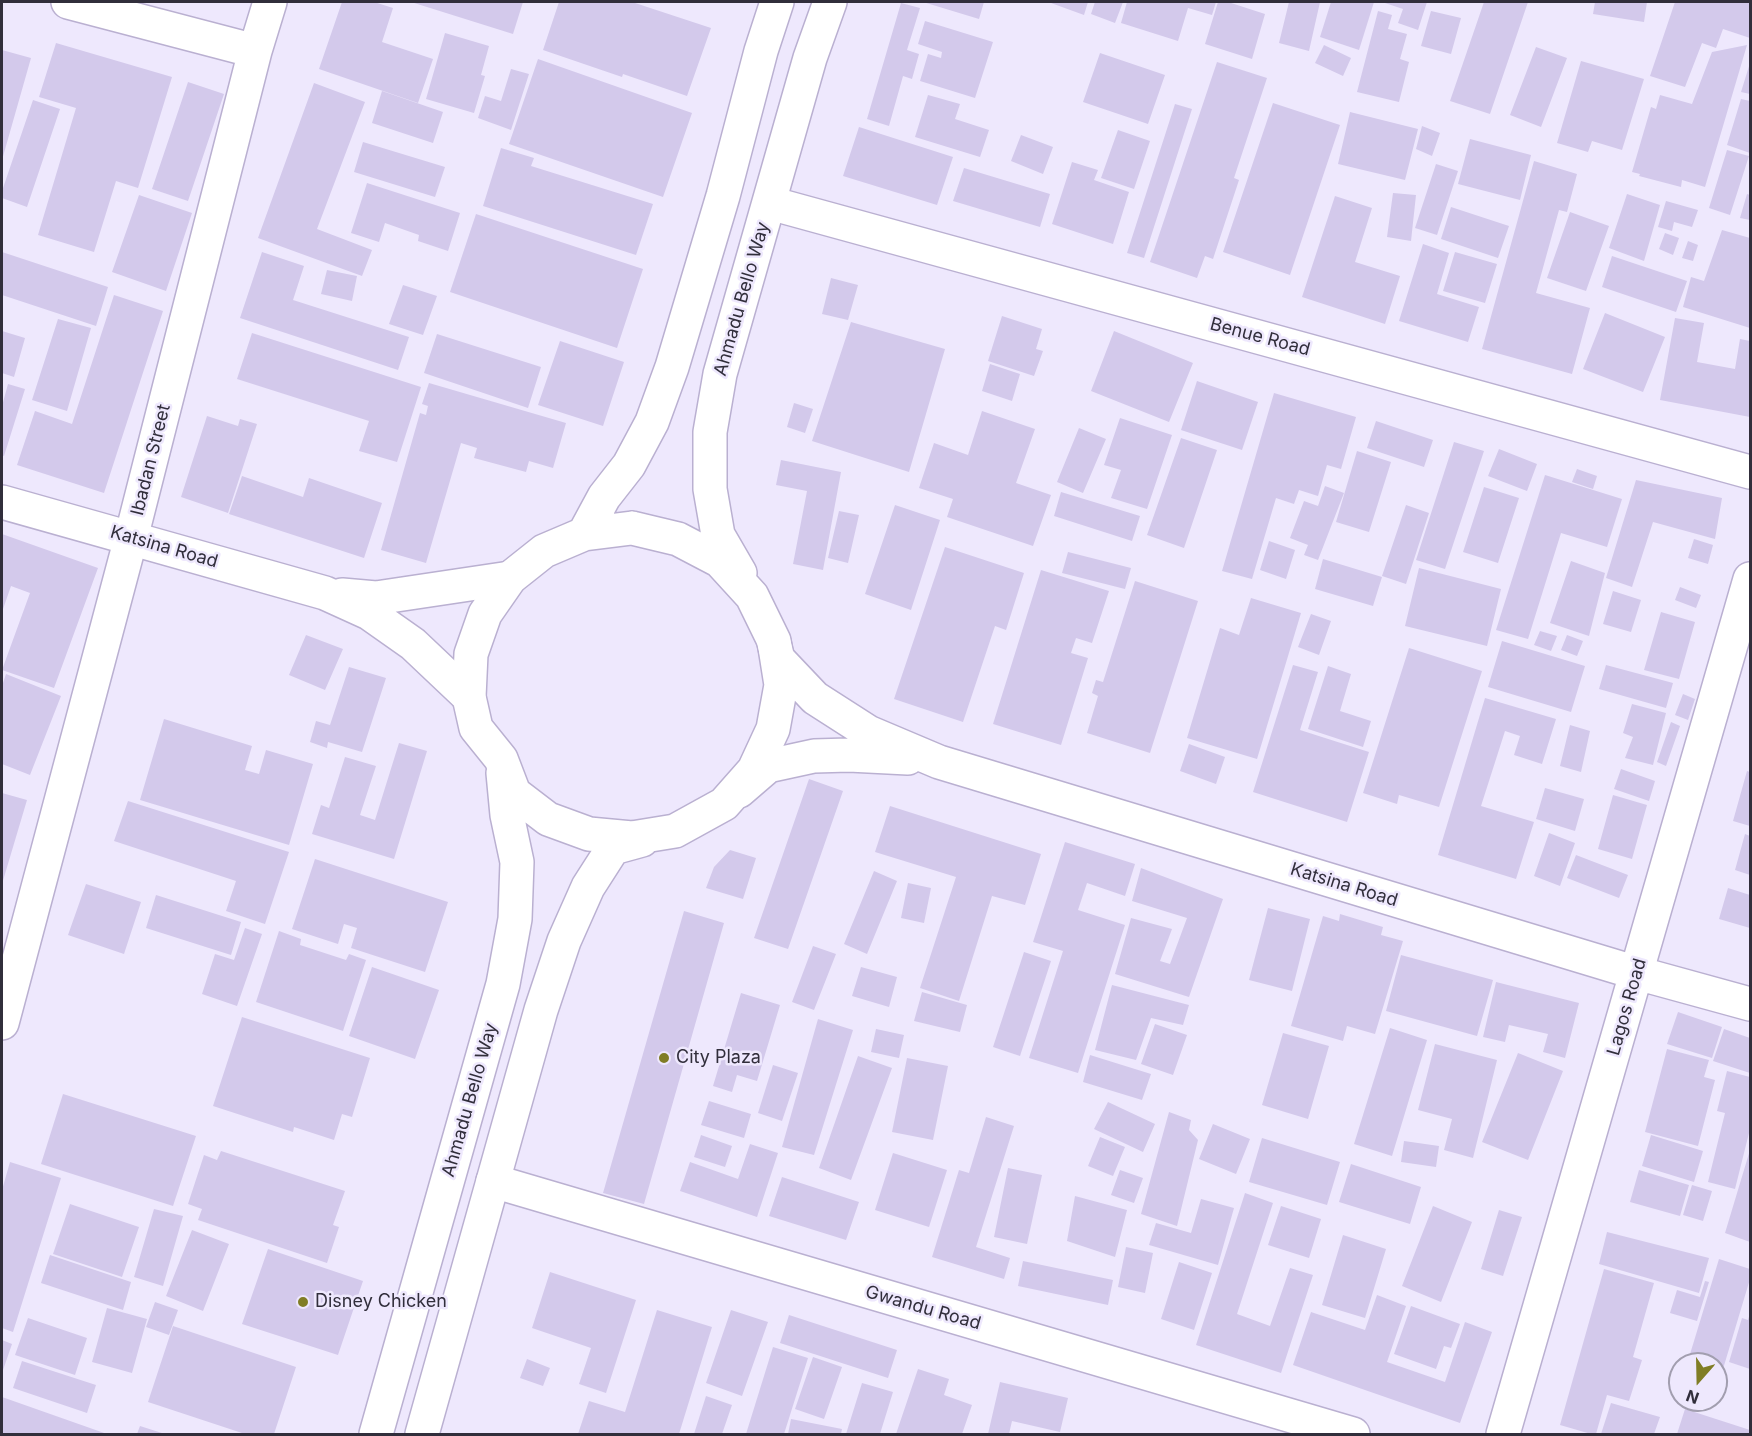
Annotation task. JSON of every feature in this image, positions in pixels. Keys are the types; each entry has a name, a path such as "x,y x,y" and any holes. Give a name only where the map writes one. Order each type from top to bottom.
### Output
{"street":[{"path":"68,2 255,51"},
{"name":"Ibadan Street","path":"2,1023 131,538 255,51 270,2"},
{"path":"584,534 604,497 629,465 652,422 668,378 723,196 761,51 777,2"},
{"name":"Ahmadu Bello Way","path":"752,596 718,535 710,489 710,432 720,374 810,58 830,2"},
{"name":"Benue Road","path":"770,203 1750,472"},
{"name":"Katsina Road","path":"2,502 325,593 369,613 412,644 469,698"},
{"path":"422,1434 541,1010 564,941 588,887 613,849 675,831 724,804 754,770 773,729 781,686 774,640 752,596 720,561 678,538 632,528 584,534 543,550 510,578 485,614 471,654 469,698 476,728 501,759 514,793 548,819 589,834 610,836 632,838 675,831"},
{"name":"Katsina Road","path":"325,593 376,598 510,578"},
{"name":"Lagos Road","path":"1503,1434 1750,579"},
{"name":"Katsina Road","path":"774,640 778,659 815,698 868,732 939,762 1637,973 1750,1004"},
{"name":"Katsina Road","path":"724,804 768,766 814,756 895,756 939,762"},
{"name":"Ahmadu Bello Way","path":"376,1434 503,984 514,919 517,862 507,815 501,759"},
{"name":"Gwandu Road","path":"493,1180 1353,1434"}],"building":[{"path":"342,2 374,2 393,8 382,42 433,59 418,103 319,69"},
{"path":"411,2 523,2 513,34"},
{"path":"559,2 632,2 711,28 687,96 543,50"},
{"path":"923,2 984,2 979,19"},
{"path":"1052,2 1088,2 1084,15"},
{"path":"1095,2 1123,2 1115,23 1091,14"},
{"path":"1127,2 1216,2 1212,15 1188,8 1178,41 1121,23"},
{"path":"1218,2 1228,2 1265,14 1252,59 1205,44"},
{"path":"1289,2 1320,2 1309,51 1279,43"},
{"path":"1331,2 1374,2 1359,50 1320,37"},
{"path":"1382,2 1427,2 1418,30 1398,23 1403,9"},
{"path":"1484,2 1528,2 1490,114 1450,101"},
{"path":"1595,2 1647,2 1644,22 1593,14"},
{"path":"1675,2 1750,2 1750,38 1723,29 1716,48 1702,43 1685,87 1650,76"},
{"path":"901,3 920,8 907,50 919,54 912,79 903,76 889,126 867,119"},
{"path":"1378,11 1392,15 1388,29 1407,34 1400,59 1409,62 1399,102 1357,92"},
{"path":"1431,11 1461,18 1451,54 1421,46"},
{"path":"925,21 993,42 975,98 920,81 928,54 941,58 942,52 918,44"},
{"path":"445,33 489,46 481,75 485,76 474,113 426,99"},
{"path":"56,43 172,77 138,188 116,181 94,252 38,235 76,108 39,97"},
{"path":"1324,45 1351,58 1343,76 1315,63"},
{"path":"1747,45 1705,187 1682,180 1681,187 1632,172 1651,107 1656,109 1660,95 1692,104 1712,52"},
{"path":"1536,47 1567,58 1541,127 1510,115"},
{"path":"2,50 31,58 2,160"},
{"path":"1100,53 1165,75 1148,124 1083,102"},
{"path":"538,59 692,113 663,197 509,144"},
{"path":"1581,61 1644,79 1622,150 1592,141 1588,152 1557,143"},
{"path":"1217,62 1267,78 1234,178 1239,180 1213,259 1205,256 1197,278 1150,262"},
{"path":"1750,63 1750,94 1741,92"},
{"path":"511,69 529,74 511,130 478,118 485,96 501,101"},
{"path":"188,82 224,94 188,201 152,189"},
{"path":"314,83 365,102 317,229 372,250 362,276 258,238"},
{"path":"382,91 443,112 433,143 372,123"},
{"path":"928,95 960,104 955,119 989,130 980,157 915,137"},
{"path":"1741,99 1750,101 1750,153 1727,145"},
{"path":"33,100 60,109 27,207 2,198 2,191"},
{"path":"1273,103 1340,125 1290,275 1223,252"},
{"path":"1175,104 1192,109 1144,258 1127,253"},
{"path":"1350,112 1418,129 1405,180 1338,164"},
{"path":"1422,126 1440,133 1432,156 1416,149"},
{"path":"859,127 953,157 937,205 843,176"},
{"path":"1118,130 1150,141 1134,189 1101,178"},
{"path":"1021,135 1053,147 1043,174 1011,161"},
{"path":"1470,139 1531,155 1520,200 1458,184"},
{"path":"363,142 445,167 435,197 354,172"},
{"path":"501,148 534,158 531,166 653,204 636,255 483,206"},
{"path":"1727,150 1749,156 1730,215 1709,208"},
{"path":"1534,161 1577,174 1567,212 1559,210 1536,293 1590,308 1572,374 1482,349"},
{"path":"1072,162 1098,170 1094,180 1129,192 1113,244 1052,224"},
{"path":"1436,164 1458,171 1437,235 1415,228"},
{"path":"964,168 1050,194 1040,227 953,201"},
{"path":"367,183 460,213 448,251 418,241 419,235 385,223 379,242 351,233"},
{"path":"1393,193 1416,195 1411,241 1387,237"},
{"path":"1627,194 1660,205 1644,261 1609,248"},
{"path":"1747,194 1750,195 1750,220 1740,218"},
{"path":"139,195 192,213 166,291 112,272"},
{"path":"1335,196 1372,208 1355,262 1400,276 1385,324 1302,297"},
{"path":"1666,201 1698,210 1692,227 1674,222 1672,231 1658,227"},
{"path":"1451,207 1509,226 1498,258 1441,239"},
{"path":"1570,212 1609,226 1586,291 1547,278"},
{"path":"476,214 643,269 617,348 450,292"},
{"path":"1722,230 1750,238 1750,328 1683,307 1691,277 1704,281"},
{"path":"1665,233 1679,238 1673,255 1659,249"},
{"path":"1688,241 1698,245 1693,261 1682,258"},
{"path":"1423,244 1449,253 1437,294 1479,307 1468,342 1399,321"},
{"path":"2,252 108,287 96,326 2,295"},
{"path":"262,252 304,266 293,300 409,337 398,370 240,318"},
{"path":"1455,252 1497,264 1485,303 1443,291"},
{"path":"1612,256 1687,281 1676,312 1602,287"},
{"path":"327,270 357,276 352,301 321,294"},
{"path":"831,278 858,285 848,320 822,314"},
{"path":"403,285 437,296 423,335 389,324"},
{"path":"114,295 163,311 104,493 17,465 35,411 72,424"},
{"path":"1605,313 1665,337 1643,392 1583,369"},
{"path":"1002,316 1042,329 1036,349 1043,351 1034,376 988,361"},
{"path":"1675,318 1704,323 1697,362 1735,369 1740,339 1750,341 1750,417 1660,400"},
{"path":"58,319 91,328 67,411 32,400"},
{"path":"851,322 945,349 909,472 812,441"},
{"path":"2,331 25,338 14,377 2,373"},
{"path":"1114,331 1193,363 1169,422 1091,391"},
{"path":"252,333 421,387 397,462 359,451 369,421 237,379"},
{"path":"437,334 541,367 528,408 424,373"},
{"path":"560,341 624,362 603,426 538,405"},
{"path":"990,364 1020,374 1012,401 982,391"},
{"path":"1197,381 1258,402 1242,450 1181,430"},
{"path":"429,383 566,423 553,468 529,461 526,472 474,458 477,448 461,443 426,563 381,550 420,413 426,415 428,406 422,404"},
{"path":"8,384 25,389 4,456 2,455 2,406"},
{"path":"1274,393 1356,417 1341,469 1327,465 1318,496 1299,490 1294,504 1276,498 1252,579 1222,571"},
{"path":"794,403 813,409 805,433 787,427"},
{"path":"982,411 1035,429 1016,483 1051,495 1033,546 947,517 953,499 919,488 934,443 968,455"},
{"path":"207,416 238,426 240,419 257,424 228,513 181,497"},
{"path":"1120,418 1172,435 1147,509 1111,498 1121,470 1104,465"},
{"path":"1376,421 1433,440 1424,467 1367,448"},
{"path":"1079,428 1106,439 1083,493 1057,482"},
{"path":"1181,438 1217,450 1184,548 1147,535"},
{"path":"1454,442 1484,451 1445,569 1416,560"},
{"path":"1499,449 1537,464 1527,491 1488,476"},
{"path":"1357,451 1391,462 1369,532 1336,522"},
{"path":"781,460 841,472 823,570 793,564 807,491 776,485"},
{"path":"1577,469 1597,476 1593,489 1572,482"},
{"path":"1545,475 1622,499 1607,547 1561,533 1528,639 1496,630"},
{"path":"242,476 303,497 309,478 382,503 364,558 229,514"},
{"path":"1636,480 1722,498 1715,539 1653,522 1632,587 1606,578"},
{"path":"1325,486 1344,493 1318,560 1304,555 1308,545 1290,538 1304,501 1318,506"},
{"path":"1484,487 1519,498 1498,563 1463,552"},
{"path":"1061,492 1140,516 1132,541 1054,516"},
{"path":"895,505 940,520 911,610 865,594"},
{"path":"1406,505 1429,513 1406,584 1382,576"},
{"path":"839,511 859,515 848,563 828,558"},
{"path":"2,534 98,568 54,688 2,670 30,593 11,586 2,612"},
{"path":"1694,539 1713,545 1708,564 1688,558"},
{"path":"1269,541 1295,550 1286,579 1260,570"},
{"path":"945,547 1024,573 1006,630 995,626 963,722 894,699"},
{"path":"1068,552 1131,568 1125,589 1062,573"},
{"path":"1323,559 1382,577 1373,606 1315,589"},
{"path":"1571,561 1605,573 1589,636 1550,623"},
{"path":"1419,568 1501,589 1487,646 1405,626"},
{"path":"1041,570 1109,591 1092,643 1076,638 1071,653 1088,658 1061,745 993,724"},
{"path":"1135,581 1198,601 1150,753 1087,733 1098,696 1092,693 1096,680 1103,682"},
{"path":"1680,587 1701,595 1696,608 1675,600"},
{"path":"1613,591 1641,600 1631,632 1603,624"},
{"path":"1251,598 1301,613 1257,759 1187,738 1220,628 1239,635"},
{"path":"1661,612 1695,622 1679,679 1644,670"},
{"path":"1311,614 1331,621 1319,655 1298,647"},
{"path":"1540,631 1557,636 1551,651 1534,645"},
{"path":"306,635 343,649 325,690 289,675"},
{"path":"1567,635 1583,641 1577,656 1561,650"},
{"path":"1502,641 1585,666 1571,712 1488,687"},
{"path":"1409,648 1482,671 1439,807 1399,795 1397,804 1363,793"},
{"path":"1293,665 1318,672 1300,730 1369,752 1347,822 1253,792"},
{"path":"1606,665 1673,683 1666,708 1599,689"},
{"path":"1328,666 1351,674 1340,711 1371,721 1363,747 1308,729"},
{"path":"349,667 386,678 362,752 328,742 327,748 310,742 316,721 330,725"},
{"path":"6,674 61,696 30,775 2,764 2,686"},
{"path":"1683,694 1695,699 1688,720 1675,715"},
{"path":"1485,698 1556,719 1542,764 1514,755 1520,736 1505,731 1481,806 1534,822 1516,879 1438,855"},
{"path":"1632,704 1666,713 1653,765 1625,758 1633,737 1623,733"},
{"path":"164,719 252,746 245,770 259,774 266,750 313,764 289,845 140,800"},
{"path":"1671,722 1680,726 1666,766 1657,762"},
{"path":"1570,725 1590,731 1581,772 1560,766"},
{"path":"399,743 427,751 394,859 312,834 321,805 329,808 345,757 376,766 360,815 375,820"},
{"path":"1189,744 1225,757 1216,784 1180,771"},
{"path":"1621,769 1655,781 1649,801 1614,789"},
{"path":"1747,771 1750,772 1750,826 1733,821"},
{"path":"809,779 843,791 788,949 754,938"},
{"path":"1545,788 1584,799 1575,831 1536,819"},
{"path":"2,793 27,800 2,884"},
{"path":"1613,795 1647,805 1632,859 1598,849"},
{"path":"128,801 289,852 265,924 226,911 236,881 114,841"},
{"path":"890,806 1041,854 1025,905 992,896 959,1001 920,988 956,877 875,852"},
{"path":"1549,833 1575,843 1560,886 1534,876"},
{"path":"1745,834 1750,836 1750,875 1735,870"},
{"path":"1065,842 1135,864 1125,896 1087,883 1078,910 1125,925 1078,1073 1029,1058 1063,951 1033,942"},
{"path":"730,850 756,858 743,899 706,888 714,867"},
{"path":"1576,855 1628,875 1619,898 1567,878"},
{"path":"315,859 448,902 425,972 351,948 357,928 344,924 338,944 292,929"},
{"path":"1141,868 1223,899 1189,997 1115,974 1131,918 1172,929 1160,961 1170,964 1187,918 1132,901"},
{"path":"874,871 897,881 867,954 844,944"},
{"path":"908,883 931,888 924,923 901,918"},
{"path":"86,884 141,902 124,954 68,935"},
{"path":"1728,888 1750,895 1750,928 1719,919"},
{"path":"156,895 241,922 231,955 146,928"},
{"path":"1268,908 1310,919 1292,991 1249,980"},
{"name":"City Plaza","path":"684,911 724,923 644,1204 603,1193"},
{"path":"1340,914 1383,927 1381,935 1403,941 1375,1034 1347,1026 1343,1041 1291,1026 1323,916 1339,921"},
{"path":"245,928 262,934 237,1006 202,994 215,954 234,960"},
{"path":"279,931 301,939 300,945 346,960 349,954 366,960 343,1031 256,1002"},
{"path":"813,946 836,954 814,1010 792,1002"},
{"path":"1024,952 1051,961 1020,1056 993,1047"},
{"path":"1401,955 1493,980 1477,1036 1386,1011"},
{"path":"372,967 439,990 415,1059 349,1036"},
{"path":"861,967 897,977 889,1007 852,996"},
{"path":"1496,982 1579,1003 1565,1058 1543,1052 1548,1034 1509,1025 1505,1042 1483,1037"},
{"path":"1112,985 1189,1005 1183,1025 1151,1018 1136,1060 1095,1050"},
{"path":"922,992 967,1005 960,1032 914,1021"},
{"path":"741,993 780,1005 757,1081 737,1075 732,1092 713,1086"},
{"path":"1678,1012 1722,1027 1712,1058 1667,1044"},
{"path":"242,1017 370,1058 352,1117 342,1114 334,1140 294,1127 293,1132 213,1106"},
{"path":"818,1019 853,1030 814,1155 782,1147"},
{"path":"1155,1024 1187,1035 1173,1075 1141,1064"},
{"path":"1390,1028 1427,1040 1392,1156 1354,1144"},
{"path":"876,1029 904,1035 899,1058 871,1052"},
{"path":"1724,1029 1750,1038 1750,1073 1713,1061"},
{"path":"1283,1033 1329,1046 1308,1119 1262,1105"},
{"path":"1435,1044 1497,1060 1473,1158 1444,1150 1452,1119 1418,1110"},
{"path":"1667,1049 1709,1060 1704,1077 1715,1080 1698,1146 1645,1132"},
{"path":"1518,1053 1563,1071 1528,1160 1482,1142"},
{"path":"1090,1055 1151,1074 1142,1100 1083,1082"},
{"path":"858,1056 892,1068 851,1180 819,1168"},
{"path":"907,1058 948,1066 933,1140 892,1132"},
{"path":"773,1065 798,1073 782,1121 758,1113"},
{"path":"1727,1071 1750,1077 1750,1129 1735,1189 1708,1182 1725,1113 1717,1111"},
{"path":"63,1094 196,1136 173,1206 41,1164"},
{"path":"709,1101 751,1114 744,1138 701,1125"},
{"path":"1108,1102 1155,1124 1143,1152 1094,1129"},
{"path":"1169,1112 1191,1120 1189,1130 1198,1140 1177,1226 1141,1214"},
{"path":"986,1117 1014,1126 976,1247 1010,1258 1004,1279 932,1257 959,1170 969,1173"},
{"path":"1213,1124 1250,1139 1236,1174 1199,1159"},
{"path":"701,1135 732,1146 725,1167 694,1157"},
{"path":"1651,1135 1703,1151 1694,1182 1642,1166"},
{"path":"1100,1137 1125,1147 1113,1176 1088,1166"},
{"path":"1262,1138 1340,1162 1327,1205 1249,1182"},
{"path":"1404,1141 1439,1146 1436,1167 1401,1162"},
{"path":"750,1144 778,1153 757,1217 680,1191 690,1162 738,1179"},
{"path":"1750,1150 1750,1242 1725,1233"},
{"path":"221,1151 345,1191 333,1225 339,1227 327,1263 198,1220 202,1209 188,1204 204,1155 217,1160"},
{"path":"893,1153 947,1170 929,1227 875,1210"},
{"path":"10,1162 61,1178 13,1332 2,1328 2,1190"},
{"path":"1351,1164 1421,1187 1410,1224 1339,1202"},
{"path":"1008,1168 1042,1175 1027,1244 994,1237"},
{"path":"1120,1170 1143,1178 1134,1203 1111,1195"},
{"path":"1639,1170 1689,1185 1680,1216 1630,1202"},
{"path":"782,1177 859,1202 846,1240 769,1216"},
{"path":"1692,1185 1712,1191 1703,1221 1683,1215"},
{"path":"1245,1193 1273,1203 1237,1314 1270,1326 1290,1268 1313,1275 1281,1373 1196,1345"},
{"path":"1075,1196 1127,1210 1115,1257 1067,1241"},
{"path":"1201,1199 1234,1208 1218,1265 1149,1245 1156,1223 1191,1233"},
{"path":"70,1204 139,1227 122,1277 53,1254"},
{"path":"1281,1206 1321,1219 1309,1258 1268,1245"},
{"path":"1433,1206 1472,1222 1441,1302 1402,1286"},
{"path":"154,1209 183,1216 163,1286 134,1277"},
{"path":"1499,1210 1522,1217 1503,1276 1481,1269"},
{"path":"192,1230 229,1244 203,1311 166,1296"},
{"path":"1607,1232 1709,1258 1699,1293 1599,1264"},
{"path":"1343,1235 1386,1249 1365,1318 1322,1305"},
{"path":"1126,1247 1153,1253 1145,1293 1118,1287"},
{"name":"Disney Chicken","path":"268,1249 363,1281 338,1355 242,1324"},
{"path":"50,1255 131,1282 123,1310 41,1283"},
{"path":"1719,1259 1750,1269 1750,1279 1728,1352 1691,1352"},
{"path":"1023,1261 1113,1280 1108,1305 1018,1286"},
{"path":"1179,1262 1212,1273 1194,1330 1161,1319"},
{"path":"1604,1269 1654,1283 1633,1357 1642,1360 1629,1401 1607,1395 1596,1434 1591,1434 1560,1425"},
{"path":"550,1272 636,1300 606,1393 579,1384 591,1348 532,1328"},
{"path":"1705,1281 1709,1282 1697,1321 1670,1313 1677,1290 1700,1297"},
{"path":"1377,1295 1406,1306 1387,1362 1445,1382 1465,1322 1492,1332 1460,1423 1293,1365 1311,1312 1365,1330"},
{"path":"155,1302 178,1310 169,1335 146,1327"},
{"path":"1411,1306 1460,1324 1451,1348 1444,1346 1436,1369 1394,1354"},
{"path":"107,1308 147,1319 132,1373 92,1362"},
{"path":"657,1310 712,1327 679,1434 578,1434 589,1401 625,1412"},
{"path":"731,1310 768,1322 742,1396 706,1383"},
{"path":"1750,1313 1750,1369 1729,1362 1742,1318 1748,1320"},
{"path":"789,1315 897,1350 888,1378 780,1343"},
{"path":"28,1318 87,1338 75,1375 15,1355"},
{"path":"173,1326 296,1367 274,1434 245,1434 148,1402"},
{"path":"2,1340 12,1344 2,1373"},
{"path":"773,1347 808,1358 784,1434 746,1434"},
{"path":"813,1357 842,1367 824,1419 795,1409"},
{"path":"527,1359 550,1368 543,1386 520,1378"},
{"path":"22,1361 96,1385 87,1413 13,1388"},
{"path":"918,1369 949,1379 944,1395 972,1405 962,1434 896,1434"},
{"path":"1000,1382 1068,1398 1060,1432 1012,1421 1009,1434 988,1434"},
{"path":"862,1383 893,1392 880,1434 846,1434"},
{"path":"706,1396 732,1405 722,1434 694,1434"},
{"path":"2,1397 107,1434 2,1434"},
{"path":"1611,1403 1660,1417 1654,1434 1601,1434"},
{"path":"1684,1412 1694,1412 1750,1430 1749,1434 1677,1434"},
{"path":"791,1419 842,1429 841,1434 788,1434"},
{"path":"140,1426 165,1434 137,1434"}],"place":[{"name":"City Plaza","path":"664,1058"},
{"name":"Disney Chicken","path":"303,1302"}]}
